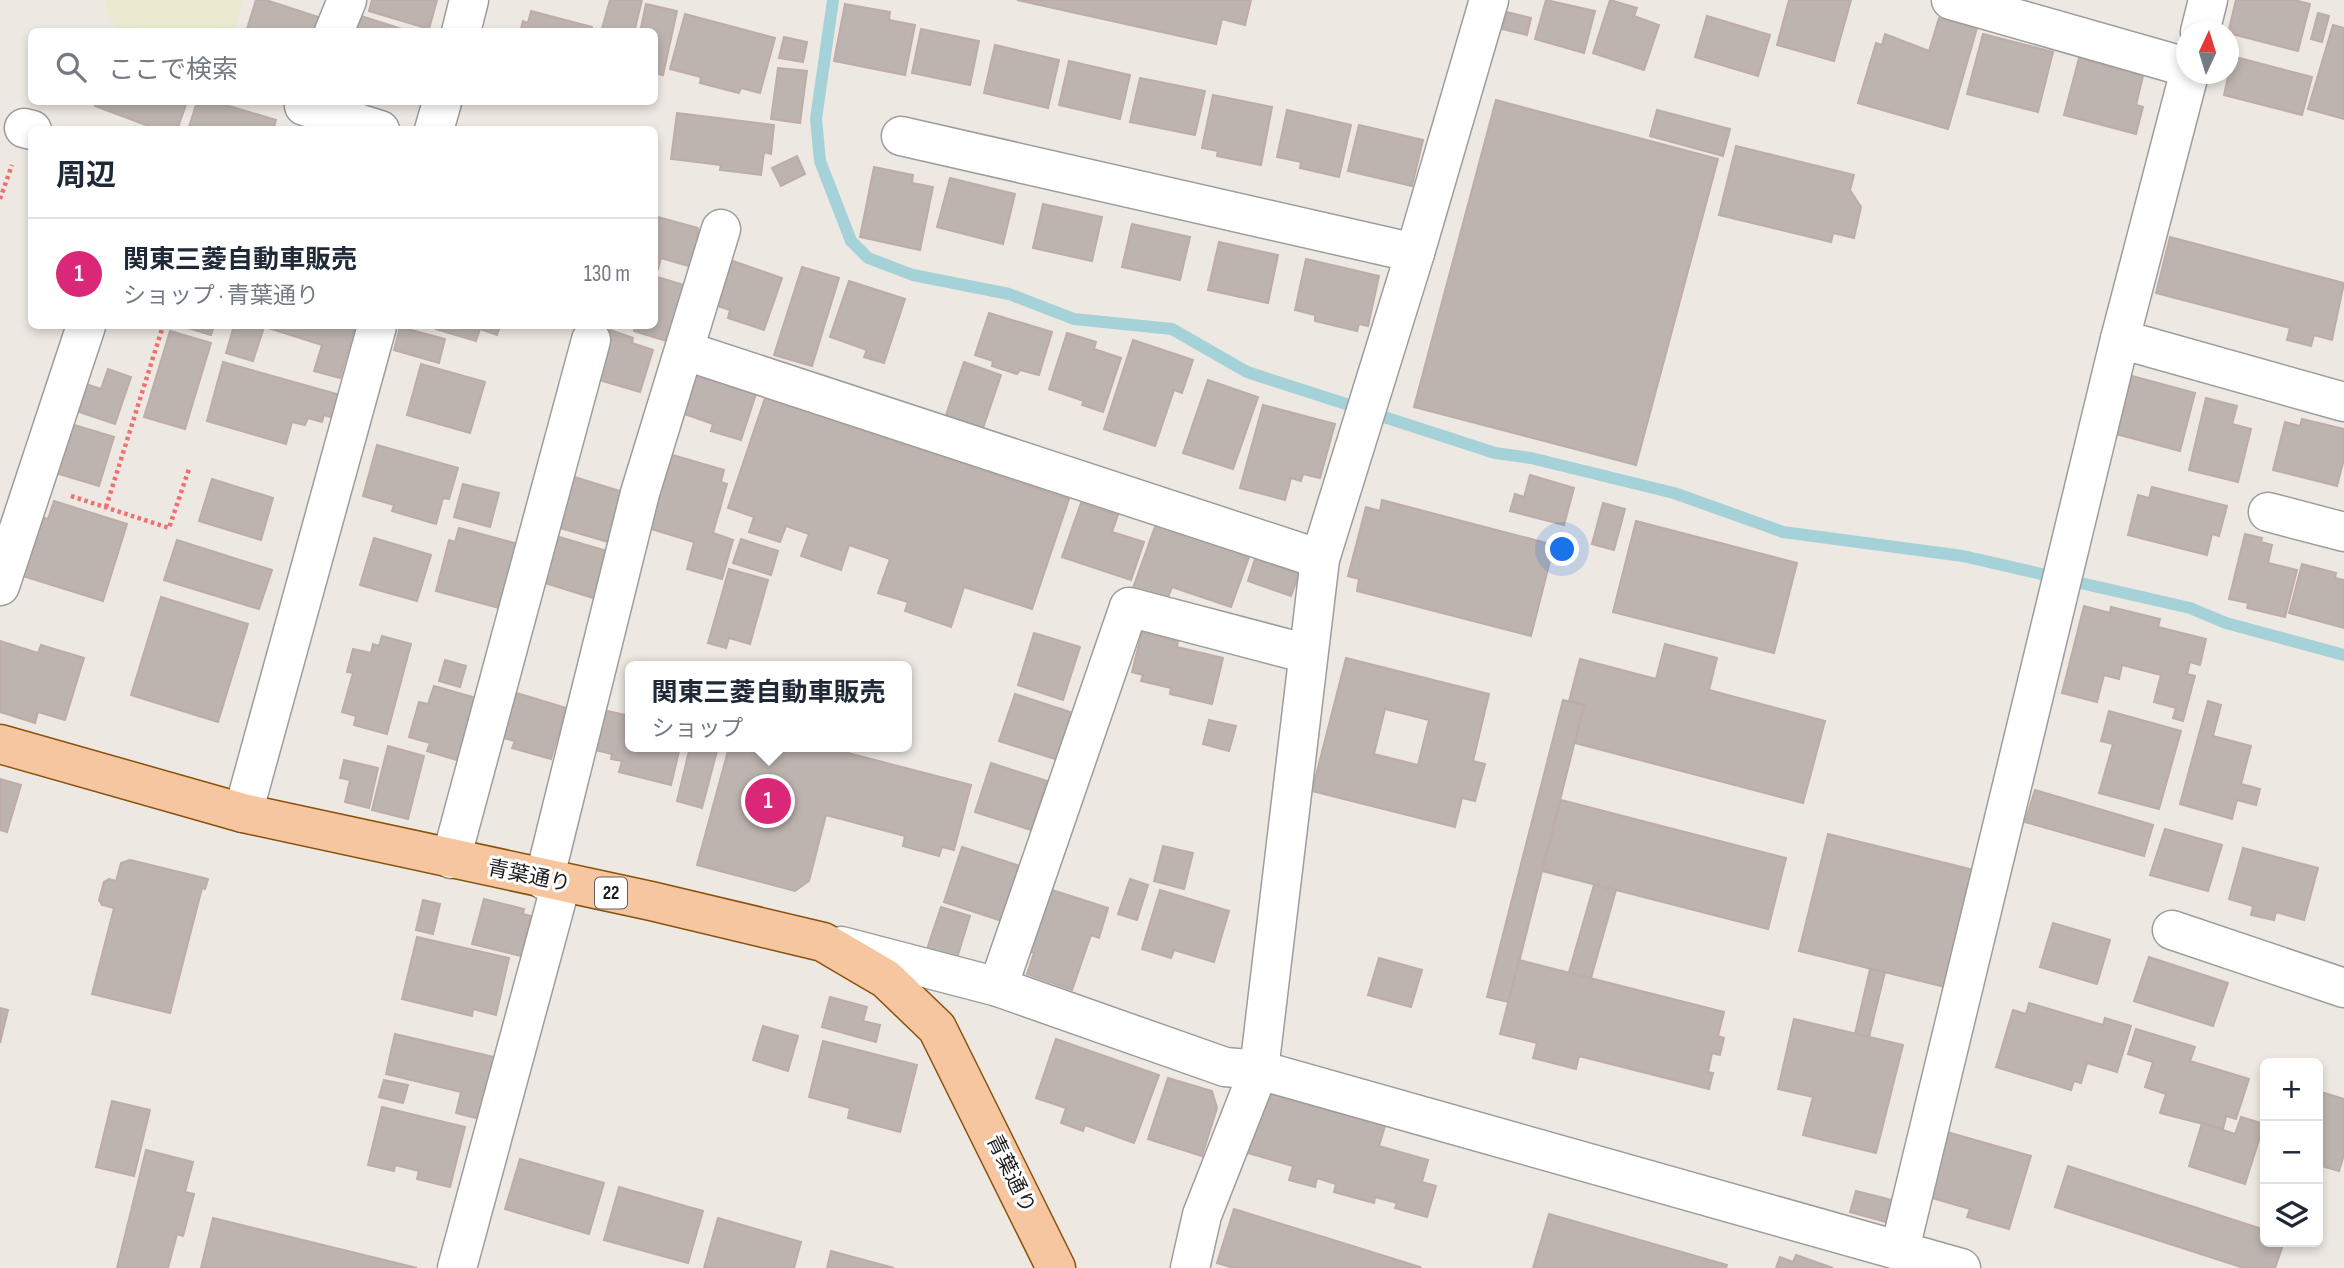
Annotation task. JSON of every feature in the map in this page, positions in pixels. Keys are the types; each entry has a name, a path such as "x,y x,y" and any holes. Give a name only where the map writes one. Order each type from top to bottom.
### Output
{"main road":[{"name":"青葉通り","path":"0,744 243,813 651,901 822,942 886,978 937,1028 1056,1268"}],"street":[{"path":"336,28 347,0"},
{"path":"462,28 469,0"},
{"path":"1190,1268 1202,1215 1259,1070 1320,559 1415,253 1489,0"},
{"path":"1951,0 2176,64"},
{"path":"2203,21 2208,0"},
{"path":"1900,1250 2120,339 2186,84"},
{"path":"435,126 441,105"},
{"path":"300,112 362,126"},
{"path":"901,136 1415,253"},
{"path":"457,1268 553,882 640,492 686,351 721,229"},
{"path":"0,586 85,329"},
{"path":"243,813 376,329"},
{"path":"2120,339 2344,402"},
{"path":"451,859 591,340"},
{"path":"686,351 1320,559"},
{"path":"2268,512 2344,532"},
{"path":"998,987 1129,607 1308,654"},
{"path":"2172,930 2344,988"},
{"path":"822,942 998,987 1224,1067 1259,1070 1961,1268"}],"path":[{"path":"106,507 162,329"},
{"path":"34,484 169,528 190,469"}],"green space":[{"path":"105,0 243,0 235,28 117,28 108,17"}],"building":[{"path":"256,0 266,0 321,18 317,28 247,28"},
{"path":"372,0 437,0 429,28 369,11"},
{"path":"610,0 642,0 635,28 602,28"},
{"path":"1017,0 1251,0 1245,25 1222,19 1216,44"},
{"path":"1546,0 1595,11 1584,53 1535,39"},
{"path":"1610,0 1637,8 1634,16 1659,25 1644,70 1593,53"},
{"path":"1789,0 1851,0 1834,61 1777,45"},
{"path":"2236,0 2294,0 2310,4 2298,51 2239,36 2239,21 2231,21"},
{"path":"646,4 677,11 663,75 658,74 658,28 641,28"},
{"path":"845,4 890,12 889,20 915,25 905,75 834,61"},
{"path":"531,11 592,27 521,28 523,21 528,23"},
{"path":"1507,12 1531,18 1527,35 1502,29"},
{"path":"2318,13 2329,16 2322,42 2311,39"},
{"path":"685,14 775,38 760,93 741,88 739,93 700,83 701,77 670,69"},
{"path":"358,15 399,28 354,28"},
{"path":"1707,16 1770,35 1758,76 1695,57"},
{"path":"1939,18 1977,28 1948,129 1858,103 1876,43 1882,45 1885,34 1929,51"},
{"path":"2333,25 2344,28 2344,119 2308,109"},
{"path":"921,29 979,41 970,85 912,73"},
{"path":"1983,34 2053,52 2038,112 1967,94"},
{"path":"784,37 807,42 803,62 779,58"},
{"path":"995,45 1059,60 1048,108 984,93"},
{"path":"2079,58 2143,76 2136,105 2143,107 2136,134 2064,115"},
{"path":"2239,58 2312,77 2302,115 2224,95 2226,84 2239,84"},
{"path":"1069,61 1130,75 1120,119 1059,105"},
{"path":"778,68 807,71 800,123 771,119"},
{"path":"1140,78 1205,91 1195,135 1130,122"},
{"path":"1213,95 1272,107 1261,165 1217,156 1218,151 1202,148"},
{"path":"1496,100 1718,159 1636,465 1414,407"},
{"path":"186,105 178,126 148,126 95,106"},
{"path":"196,105 226,105 276,120 274,126 189,126"},
{"path":"1287,110 1351,125 1339,177 1300,168 1301,162 1277,157"},
{"path":"1657,110 1730,129 1723,156 1650,136"},
{"path":"677,113 774,125 771,154 764,152 761,175 720,170 721,165 671,159"},
{"path":"1359,125 1423,140 1412,186 1348,171"},
{"path":"1736,146 1854,175 1850,190 1861,207 1854,238 1833,233 1831,242 1719,215"},
{"path":"797,156 805,174 781,186 772,168"},
{"path":"874,167 913,175 912,183 933,187 920,250 860,237"},
{"path":"950,178 1015,194 1003,244 937,227"},
{"path":"1043,204 1102,217 1092,261 1033,248"},
{"path":"658,217 698,228 695,268 661,258 658,269"},
{"path":"1132,224 1190,237 1180,280 1122,267"},
{"path":"2170,237 2344,283 2332,340 2314,335 2311,346 2287,340 2290,328 2156,293"},
{"path":"1219,242 1278,255 1268,303 1208,290"},
{"path":"1306,259 1379,276 1368,326 1359,324 1357,331 1315,321 1315,315 1295,310"},
{"path":"730,260 782,278 764,330 728,318 730,310 715,305"},
{"path":"802,267 839,278 812,366 774,355"},
{"path":"658,277 690,287 673,343 634,331 658,329"},
{"path":"849,281 905,299 884,363 864,357 867,350 830,337"},
{"path":"989,313 1052,332 1039,375 1020,370 1017,374 992,366 993,361 975,355"},
{"path":"191,329 213,329 211,335"},
{"path":"233,329 263,329 253,361 226,353"},
{"path":"271,329 354,329 340,378 314,371 322,345"},
{"path":"399,329 445,339 439,363 394,350"},
{"path":"436,329 480,329 476,341"},
{"path":"480,329 499,329 497,335"},
{"path":"610,330 633,338 632,343 653,350 640,392 596,379"},
{"path":"170,331 211,343 185,429 144,417"},
{"path":"1067,333 1096,342 1094,349 1121,358 1103,412 1082,405 1084,401 1049,389"},
{"path":"1133,340 1193,360 1182,393 1174,390 1155,446 1104,429"},
{"path":"223,362 340,395 333,418 324,415 322,422 308,418 305,425 292,422 286,444 207,421"},
{"path":"964,362 1001,375 982,431 945,418"},
{"path":"421,364 485,382 470,433 407,415"},
{"path":"108,369 131,377 115,424 73,410 83,383 101,389"},
{"path":"698,371 757,391 741,440 711,431 713,424 684,414"},
{"path":"2132,376 2195,393 2180,451 2116,434"},
{"path":"1208,380 1258,397 1233,469 1183,453"},
{"path":"765,398 1069,499 1032,609 964,587 951,627 905,611 908,602 878,593 890,559 849,545 841,570 801,556 809,534 786,526 780,542 749,532 754,517 728,508"},
{"path":"2206,398 2237,406 2232,424 2251,429 2238,482 2189,470"},
{"path":"1263,405 1335,424 1320,478 1303,474 1301,481 1291,478 1285,500 1240,488"},
{"path":"2302,419 2344,429 2344,459 2337,486 2273,470 2285,422 2300,426"},
{"path":"71,424 114,437 99,486 56,473"},
{"path":"377,445 458,468 449,499 443,498 436,524 392,511 394,505 363,496"},
{"path":"669,454 724,470 721,482 727,484 713,533 733,540 722,579 687,569 694,542 648,528"},
{"path":"1530,475 1574,488 1564,525 1510,511 1515,494 1524,497"},
{"path":"571,476 623,492 608,542 557,527"},
{"path":"212,479 273,498 261,540 199,521"},
{"path":"463,484 499,493 490,527 454,517"},
{"path":"2152,487 2227,506 2219,536 2212,534 2207,555 2128,535 2138,495 2149,498"},
{"path":"1382,500 1554,545 1531,636 1357,591 1359,579 1348,576 1366,507 1380,511"},
{"path":"54,501 127,524 103,601 20,575 38,516 48,519"},
{"path":"1081,503 1118,515 1112,532 1144,542 1131,580 1062,557"},
{"path":"1603,503 1625,509 1614,550 1592,544"},
{"path":"1636,521 1797,563 1774,653 1613,612"},
{"path":"1156,524 1249,557 1231,607 1172,587 1167,600 1133,588"},
{"path":"459,528 526,546 503,609 436,591 449,540 455,542"},
{"path":"2245,534 2262,538 2261,542 2272,545 2268,563 2297,570 2285,617 2247,608 2248,603 2229,599"},
{"path":"556,536 610,552 596,599 542,582"},
{"path":"374,538 431,555 417,601 360,585"},
{"path":"741,539 778,551 771,575 733,563"},
{"path":"177,540 272,570 259,609 164,580"},
{"path":"1255,559 1299,574 1291,596 1248,581"},
{"path":"2302,564 2336,573 2335,578 2344,580 2344,628 2289,613"},
{"path":"729,569 768,580 750,644 729,638 726,648 708,643"},
{"path":"161,597 248,624 218,722 131,695"},
{"path":"2084,606 2110,613 2111,607 2160,619 2158,627 2206,639 2200,665 2190,662 2187,674 2195,676 2183,721 2173,718 2176,708 2154,702 2161,675 2122,665 2119,679 2104,675 2097,702 2062,693"},
{"path":"1142,632 1178,641 1177,647 1223,658 1212,704 1170,694 1171,688 1141,681 1143,675 1132,672"},
{"path":"1034,633 1080,647 1063,700 1018,685"},
{"path":"382,636 411,644 387,734 354,725 356,716 342,712 353,673 347,672 353,649 371,653 373,644 379,646"},
{"path":"0,641 38,653 41,645 84,658 65,720 38,712 35,723 0,712"},
{"path":"1665,644 1717,658 1709,690 1825,721 1803,803 1575,743 1584,705 1569,701 1580,659 1656,679"},
{"path":"1346,658 1489,694 1473,761 1485,764 1475,801 1462,798 1455,827 1312,791","holes":["1385,709 1429,720 1418,765 1374,754"]},
{"path":"445,660 466,666 460,687 439,681"},
{"path":"434,686 476,698 463,762 427,751 430,743 409,737 419,702 428,704"},
{"path":"510,691 566,708 551,759 512,748 515,741 496,736"},
{"path":"1015,694 1073,713 1058,760 999,741"},
{"path":"1563,700 1584,705 1509,1002 1487,997"},
{"path":"2208,701 2221,705 2213,736 2251,746 2241,784 2260,789 2256,805 2237,800 2232,819 2180,804"},
{"path":"603,710 625,715 625,752 679,752 671,785 619,772 622,761 611,759 612,754 595,750"},
{"path":"2109,711 2181,731 2159,809 2099,793 2113,744 2101,741"},
{"path":"1209,720 1236,726 1229,751 1203,744"},
{"path":"388,746 424,756 408,819 372,810"},
{"path":"689,752 717,752 702,808 677,801"},
{"path":"728,752 844,752 971,785 954,850 942,847 939,856 903,846 905,836 826,815 809,881 795,891 697,865"},
{"path":"344,760 378,768 369,808 345,802 350,780 340,778"},
{"path":"991,763 1047,781 1031,830 975,812"},
{"path":"0,779 21,785 7,832 0,830"},
{"path":"2035,790 2153,825 2144,856 2025,822"},
{"path":"1561,800 1786,858 1768,929 1542,871"},
{"path":"2165,829 2222,845 2208,891 2150,875"},
{"path":"1828,834 1974,870 1945,987 1799,951"},
{"path":"1163,846 1193,853 1184,889 1154,881"},
{"path":"962,847 1026,868 1008,923 944,902"},
{"path":"2243,848 2318,868 2304,920 2276,912 2274,920 2251,915 2253,906 2229,899"},
{"path":"130,860 208,879 205,889 202,888 170,1013 92,994 114,908 102,905 99,900 104,882 109,879 116,881 121,863"},
{"path":"1130,879 1148,885 1137,920 1118,914"},
{"path":"1594,885 1616,890 1591,978 1569,972"},
{"path":"1049,889 1108,908 1099,938 1091,935 1072,990 1027,974 1034,953 1029,951"},
{"path":"1160,890 1229,911 1214,962 1174,950 1171,958 1142,949"},
{"path":"484,899 524,909 523,914 531,916 521,956 472,944"},
{"path":"423,900 440,904 433,934 416,930"},
{"path":"941,907 970,916 957,958 927,949"},
{"path":"2053,923 2110,940 2097,984 2040,967"},
{"path":"417,937 509,958 496,1015 473,1009 472,1016 402,999"},
{"path":"2149,957 2228,983 2213,1026 2134,1001"},
{"path":"1379,958 1422,970 1411,1007 1368,995"},
{"path":"1519,960 1724,1012 1718,1036 1724,1038 1720,1055 1712,1053 1708,1072 1713,1073 1709,1089 1579,1056 1576,1069 1533,1058 1537,1043 1500,1034"},
{"path":"1870,969 1885,972 1869,1037 1855,1034"},
{"path":"830,997 867,1007 863,1021 880,1025 876,1042 822,1027"},
{"path":"2029,1003 2103,1025 2105,1018 2131,1026 2117,1072 2087,1063 2081,1083 2074,1081 2071,1090 1996,1067 2013,1010 2026,1014"},
{"path":"0,1008 8,1010 0,1043"},
{"path":"1794,1019 1903,1045 1876,1153 1803,1135 1813,1097 1778,1089"},
{"path":"763,1026 798,1036 788,1071 753,1060"},
{"path":"2136,1029 2195,1047 2190,1061 2249,1079 2236,1119 2226,1116 2223,1129 2160,1113 2166,1094 2145,1087 2153,1062 2128,1054"},
{"path":"395,1034 494,1057 480,1119 456,1113 461,1092 386,1074"},
{"path":"1056,1039 1159,1075 1134,1143 1085,1125 1083,1131 1061,1123 1066,1108 1036,1098"},
{"path":"823,1041 917,1065 900,1132 848,1118 850,1108 809,1097"},
{"path":"1168,1078 1212,1091 1217,1108 1202,1156 1148,1139"},
{"path":"384,1080 408,1085 403,1103 379,1097"},
{"path":"1266,1091 1385,1126 1379,1146 1428,1160 1422,1182 1436,1186 1427,1217 1395,1208 1397,1203 1375,1197 1374,1203 1334,1192 1336,1184 1317,1178 1315,1187 1289,1180 1293,1166 1248,1153"},
{"path":"2323,1093 2344,1099 2344,1155 2339,1171 2323,1166"},
{"path":"112,1101 150,1110 134,1176 96,1167"},
{"path":"382,1107 465,1127 450,1187 417,1179 419,1171 395,1165 394,1171 368,1165"},
{"path":"2241,1117 2260,1123 2260,1137 2245,1184 2189,1166 2202,1123 2235,1134"},
{"path":"1947,1132 2031,1156 2009,1229 1967,1217 1970,1209 1929,1197"},
{"path":"146,1150 193,1162 185,1192 194,1194 183,1236 177,1234 168,1268 117,1268"},
{"path":"520,1159 604,1183 589,1234 505,1209"},
{"path":"2068,1166 2260,1228 2260,1247 2282,1247 2275,1268 2244,1268 2055,1207"},
{"path":"619,1187 703,1211 688,1263 604,1240"},
{"path":"1856,1191 1892,1200 1886,1222 1850,1212"},
{"path":"1234,1209 1420,1268 1234,1268 1217,1263"},
{"path":"1549,1214 1727,1265 1726,1268 1533,1268"},
{"path":"213,1218 417,1268 201,1268"},
{"path":"718,1218 801,1242 794,1268 704,1268"},
{"path":"831,1251 894,1268 827,1268"},
{"path":"1796,1255 1833,1268 1776,1268 1780,1257 1793,1262"}],"waterway":[{"path":"833,0 816,119 820,161 851,241 868,258 913,275 1009,294 1074,319 1172,329 1247,372 1349,405"},
{"path":"1384,417 1495,453 1531,458 1674,493 1783,532 1963,556 2190,608 2226,623 2344,655"}],"place":[{"name":"関東三菱自動車販売","path":"768,801"}]}
